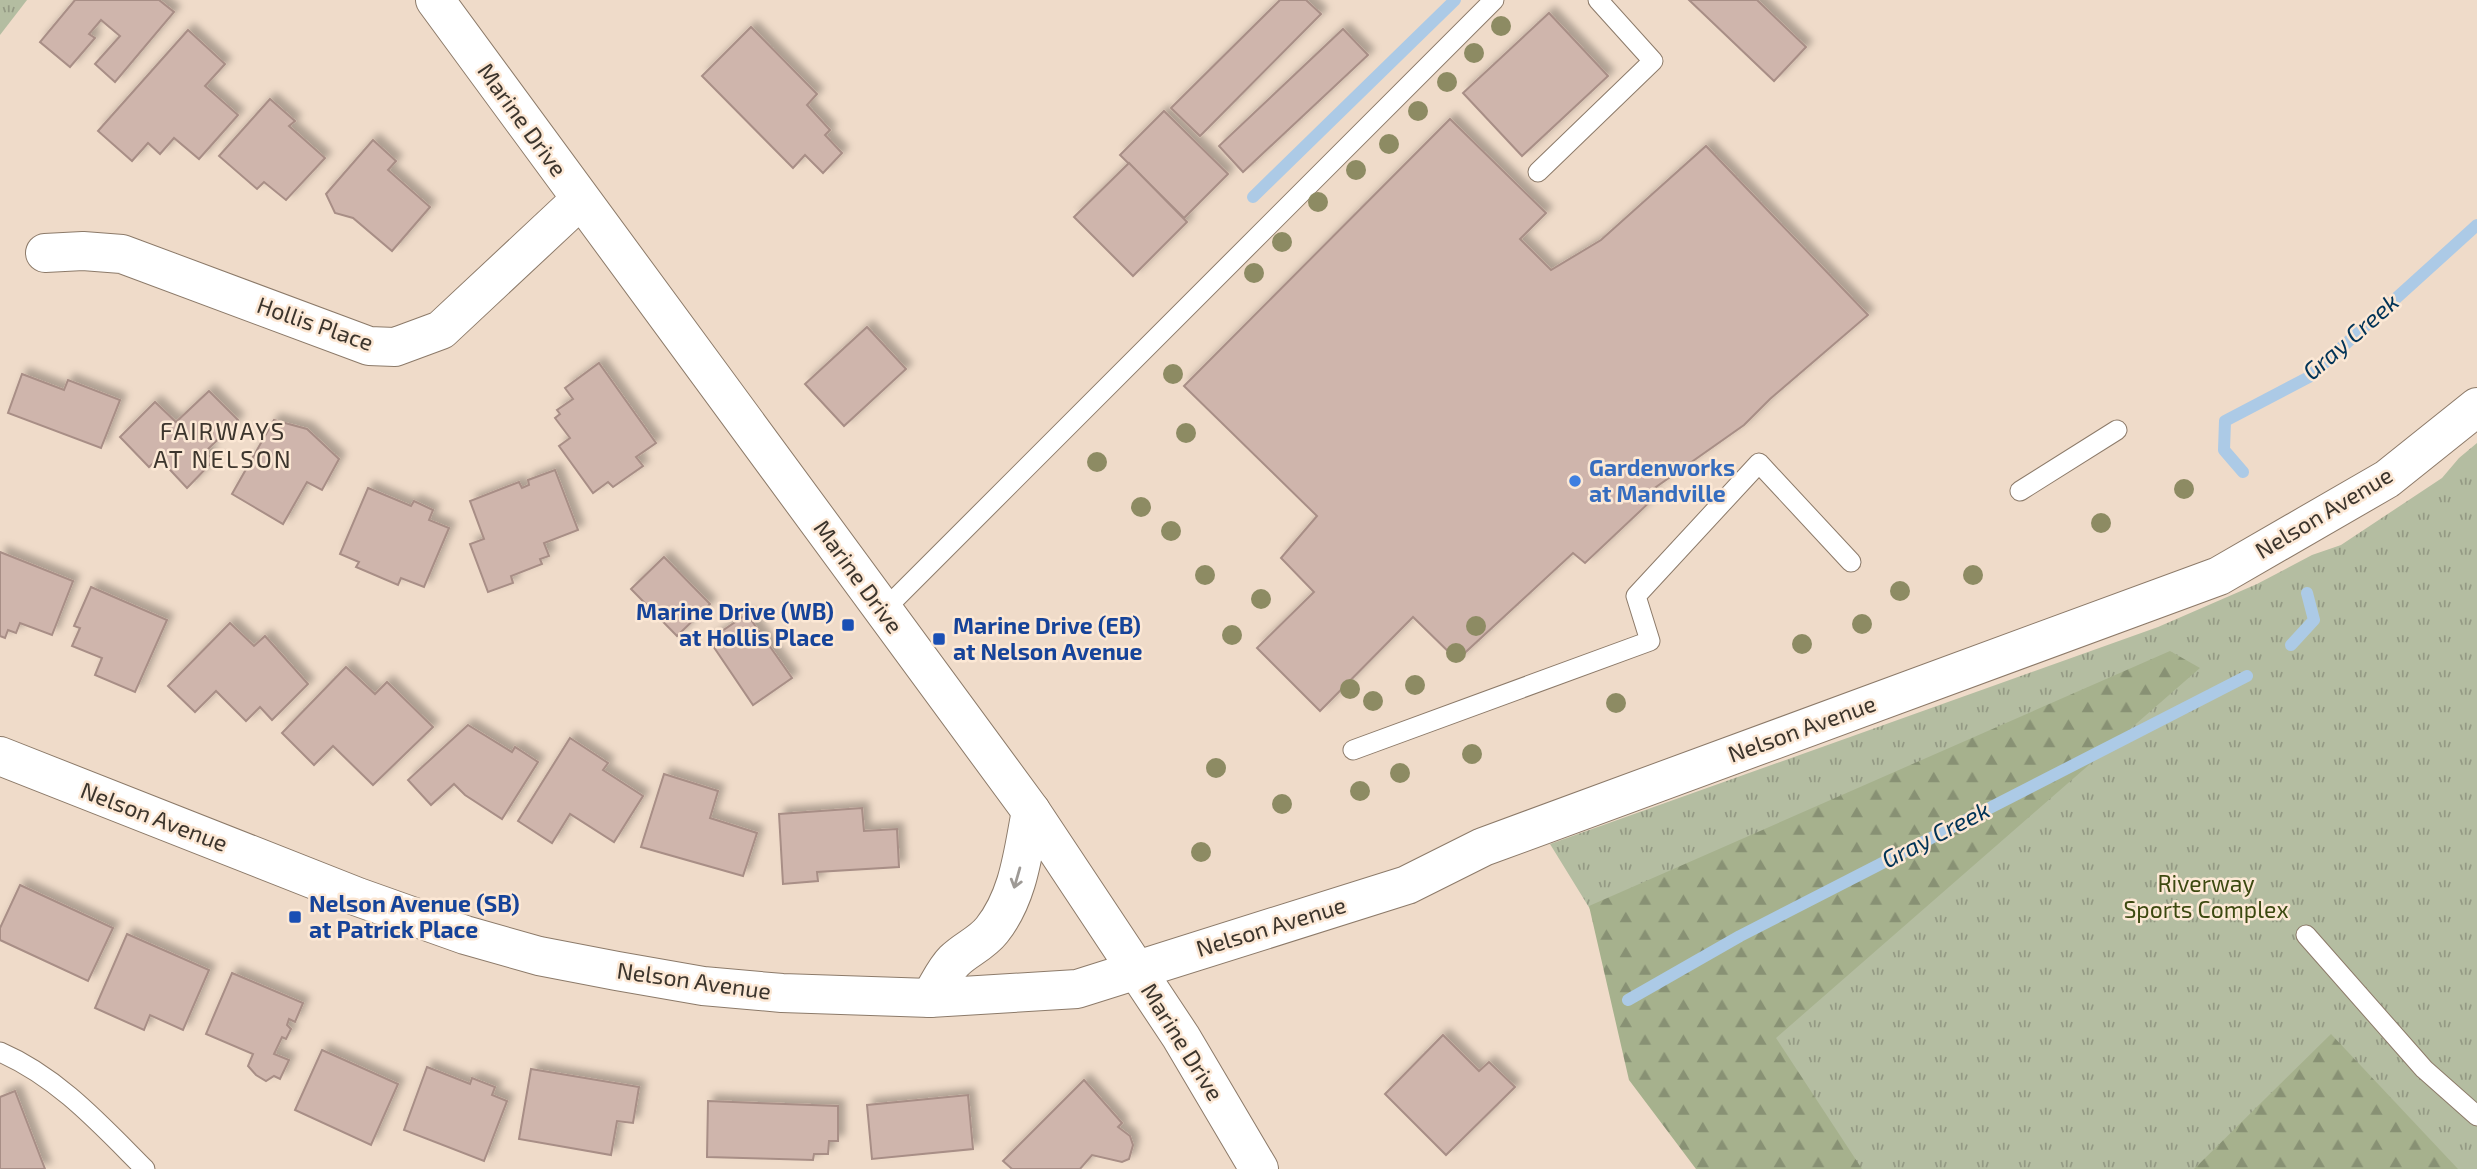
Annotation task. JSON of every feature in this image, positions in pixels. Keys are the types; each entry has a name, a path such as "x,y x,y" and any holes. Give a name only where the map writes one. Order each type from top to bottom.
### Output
{"street":[{"name":"Marine Drive","path":"435,0 1031,811 1181,1037 1259,1169"},
{"name":"Hollis Place","path":"45,253 83,251 122,254 369,346 395,347 441,330 580,200"},
{"name":"Nelson Avenue","path":"0,756 358,897 465,935 539,956 703,986 782,993 930,998 1077,989 1407,885 1483,847 2219,576 2387,479 2477,407"},
{"path":"930,998 954,961 985,938 1007,905 1017,880 1031,811"}],"lane":[{"path":"883,611 1494,0"},
{"path":"1538,172 1653,61 1598,0"},
{"path":"2020,491 2117,429"},
{"path":"1353,750 1650,641 1636,596 1759,463 1851,562"},
{"path":"2306,936 2424,1069 2477,1116"},
{"path":"0,1052 19,1060 57,1086 94,1117 145,1169"}],"green space":[{"path":"0,0 27,0 0,35"},
{"name":"Riverway Sports Complex","path":"2477,443 2477,1169 1750,1169 1550,844 2158,627 2257,584 2312,555 2341,545 2442,478 2459,458"},
{"path":"2170,651 2200,668 1776,1038 1862,1169 1696,1169 1629,1080 1589,906"},
{"path":"2331,1034 2458,1169 2194,1169"}],"building":[{"path":"75,0 159,0 174,12 115,82 95,64 120,36 101,20 89,34 95,38 70,67 40,42"},
{"path":"1280,0 1306,0 1321,14 1200,136 1171,108"},
{"path":"1689,0 1757,0 1806,47 1774,81"},
{"path":"1549,13 1608,76 1522,156 1463,93"},
{"path":"751,27 817,94 807,105 830,130 825,135 842,153 823,173 805,155 793,168 702,76"},
{"path":"1343,29 1368,55 1243,172 1219,146"},
{"path":"188,30 225,64 205,86 238,115 199,159 174,138 160,154 148,143 132,161 98,131"},
{"path":"270,99 295,121 289,126 325,158 286,200 264,182 257,189 219,156"},
{"path":"1164,111 1228,174 1184,218 1120,155"},
{"path":"1450,119 1546,213 1520,239 1551,270 1601,240 1706,146 1868,315 1770,399 1744,425 1649,492 1654,498 1585,563 1573,553 1457,660 1413,617 1320,711 1257,648 1314,592 1281,558 1317,516 1184,386"},
{"path":"373,140 396,161 388,170 430,207 392,251 353,218 335,213 326,194"},
{"path":"1129,163 1187,222 1133,276 1074,217"},
{"path":"867,327 906,369 844,426 805,384"},
{"path":"599,363 656,443 636,457 643,466 613,487 608,482 593,493 559,446 570,438 555,418 560,414 557,410 573,399 565,388"},
{"path":"22,374 64,390 68,380 120,400 101,448 8,413"},
{"path":"209,391 238,420 205,452 214,460 187,488 159,458 149,467 120,437 155,402 176,422"},
{"path":"274,420 307,429 339,459 322,490 307,482 283,524 232,494"},
{"path":"555,470 578,530 544,543 549,556 540,559 542,564 511,576 513,583 488,592 470,544 484,539 470,501 519,482 522,488 529,485 528,480"},
{"path":"368,488 411,506 414,501 433,510 429,520 449,528 424,587 401,578 398,585 356,567 359,562 340,554"},
{"path":"0,552 73,581 52,635 20,623 16,633 8,630 5,638 0,636"},
{"path":"664,557 710,604 677,636 631,589"},
{"path":"91,587 167,620 135,692 95,675 102,658 72,646 80,628 74,626"},
{"path":"747,614 792,678 753,705 709,640"},
{"path":"230,623 254,646 265,636 308,684 272,720 260,707 246,721 216,691 195,712 168,686"},
{"path":"346,667 375,694 387,682 433,727 373,785 333,746 314,765 282,733"},
{"path":"468,725 512,752 515,747 538,762 502,819 465,795 454,784 431,805 408,780"},
{"path":"570,738 608,763 603,770 643,796 614,842 570,814 552,843 518,821"},
{"path":"664,774 718,791 710,818 757,833 743,876 641,847"},
{"path":"862,808 864,831 897,829 899,867 817,872 818,881 783,884 779,814"},
{"path":"20,885 113,928 88,981 0,940 0,928"},
{"path":"127,934 209,970 183,1030 150,1015 144,1030 95,1008"},
{"path":"232,973 303,1003 295,1022 289,1019 287,1025 291,1029 286,1039 282,1037 274,1054 289,1060 280,1079 274,1076 266,1081 256,1075 248,1066 253,1054 206,1034"},
{"path":"1443,1035 1479,1071 1489,1062 1515,1087 1446,1155 1385,1094"},
{"path":"322,1050 398,1084 371,1145 295,1110"},
{"path":"427,1067 470,1084 472,1078 495,1087 492,1095 507,1101 484,1161 404,1130"},
{"path":"531,1069 639,1087 633,1123 617,1121 611,1155 519,1139"},
{"path":"1084,1080 1122,1123 1118,1127 1130,1136 1133,1145 1129,1159 1122,1162 1092,1155 1080,1169 1012,1169 1003,1161"},
{"path":"15,1091 45,1169 0,1169 0,1097"},
{"path":"968,1095 973,1149 872,1159 867,1105"},
{"path":"708,1101 838,1106 838,1141 829,1141 828,1154 814,1154 813,1160 707,1157"}],"waterway":[{"path":"1253,197 1455,0"},
{"name":"Gray Creek","path":"2243,472 2224,450 2225,421 2309,377 2477,225"},
{"name":"Gray Creek","path":"2291,645 2314,620 2307,593"},
{"name":"Gray Creek","path":"1628,1000 1740,936 2247,676"}],"place":[{"name":"Gardenworks at Mandville","path":"1575,481"},
{"name":"Marine Drive (WB) at Hollis Place","path":"848,625"},
{"name":"Marine Drive (EB) at Nelson Avenue","path":"939,639"},
{"name":"Nelson Avenue (SB) at Patrick Place","path":"295,917"}],"district":[{"name":"FAIRWAYS AT NELSON","path":"223,446"}]}
